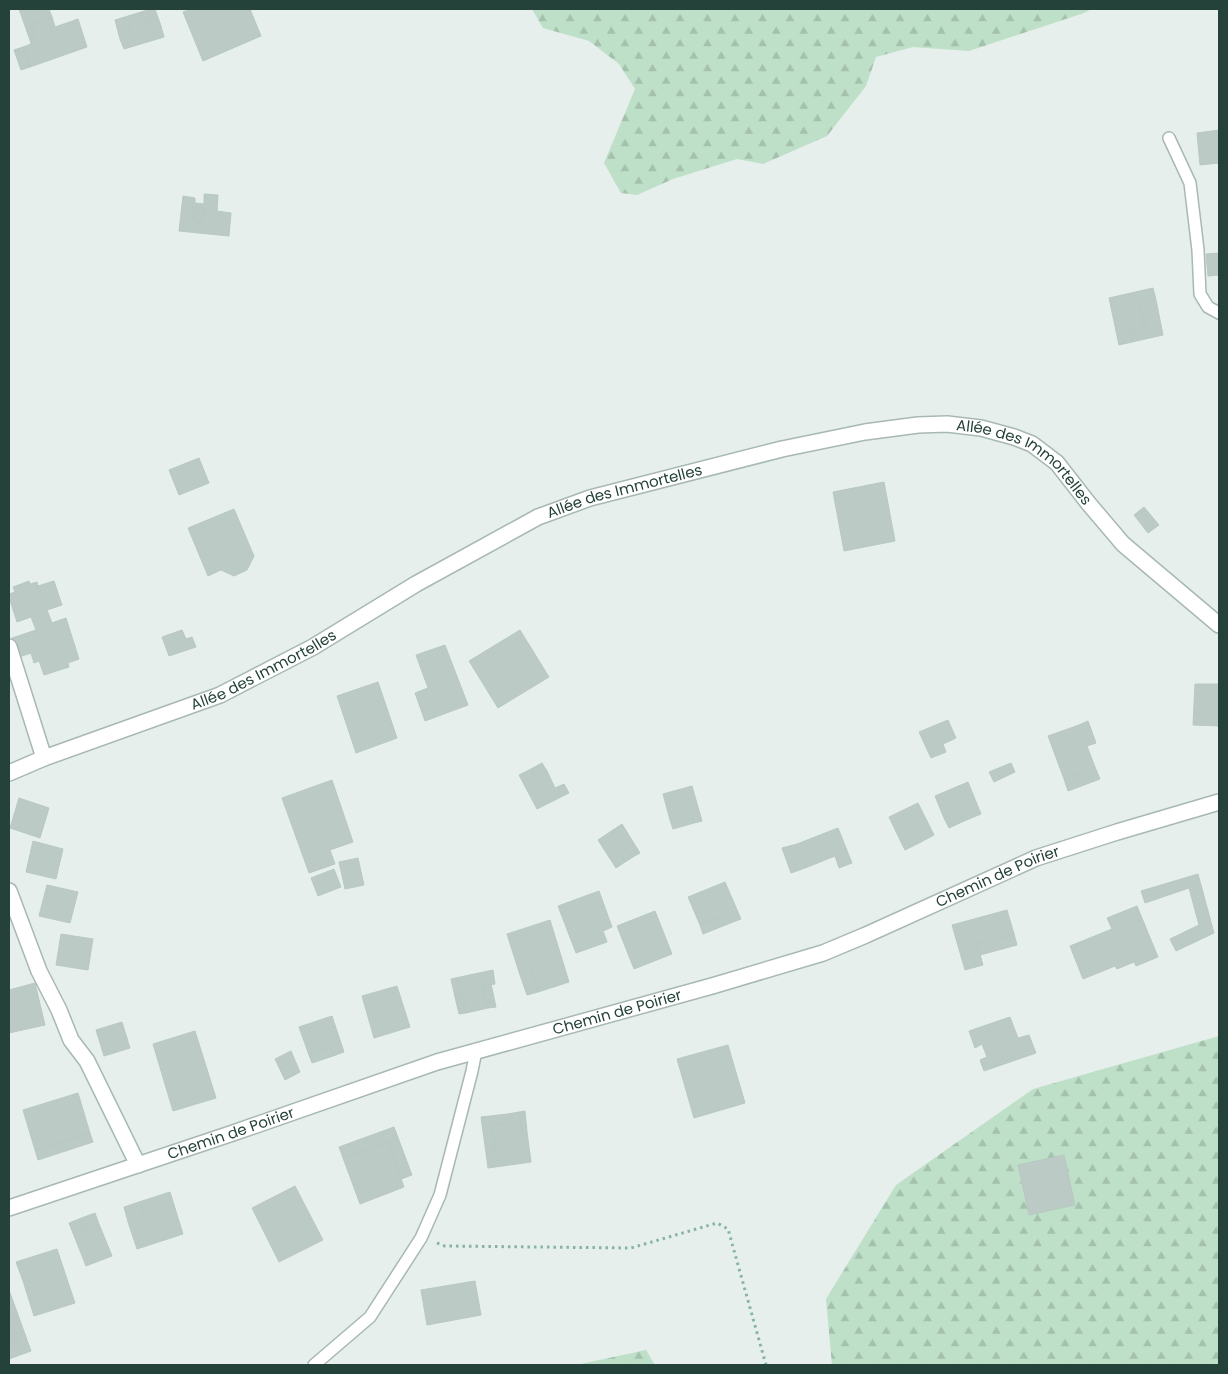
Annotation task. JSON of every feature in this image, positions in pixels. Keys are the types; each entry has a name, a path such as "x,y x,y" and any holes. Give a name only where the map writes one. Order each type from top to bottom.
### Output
{"street":[{"name":"Allée des Immortelles","path":"9,774 44,758 220,695 313,647 416,584 538,517 590,498 782,449 865,432 910,426 947,424 980,428 1032,444 1058,463 1123,544 1219,625"},
{"path":"9,647 44,758"},
{"name":"Chemin de Poirier","path":"9,1208 437,1062 824,953 1036,858 1219,802"},
{"path":"9,891 39,971 59,1010 71,1040 87,1061 138,1165"}],"lane":[{"path":"1169,138 1190,183 1198,250 1200,294 1208,306 1219,313"},
{"path":"314,1365 370,1318 421,1238 440,1195 476,1051"}],"path":[{"path":"421,1238 444,1246 631,1248 717,1223 728,1229 766,1365"}],"green space":[{"path":"532,9 1092,9 969,51 913,47 876,57 866,86 827,136 763,164 737,159 673,179 637,195 621,193 604,163 635,89 619,64 589,41 543,28"},
{"path":"1219,1036 1219,1365 832,1365 826,1299 896,1185 1033,1089"},
{"path":"646,1350 655,1365 576,1365"}],"building":[{"path":"19,9 49,9 52,17 31,25 36,38 30,40"},
{"path":"155,9 161,26 152,29 148,18 128,25 131,35 120,39 115,20"},
{"path":"191,9 250,9 261,36 203,61 183,12"},
{"path":"52,17 55,27 78,19 87,47 30,67 23,47 31,44 30,40 36,38 31,25"},
{"path":"148,18 152,29 161,26 164,37 124,49 120,39 131,35 128,25"},
{"path":"23,47 30,67 21,70 14,50"},
{"path":"1219,130 1219,163 1200,165 1197,133"},
{"path":"204,194 218,195 217,211 231,213 229,236 179,231 183,196 195,198 195,203 204,204","holes":["195,208 204,209 202,223 194,222"]},
{"path":"195,208 204,209 202,223 194,222"},
{"path":"1219,253 1219,275 1208,276 1206,254"},
{"path":"1153,288 1156,300 1140,304 1145,327 1130,331 1132,342 1119,345 1109,298"},
{"path":"1156,300 1163,335 1132,342 1130,331 1145,327 1140,304"},
{"path":"199,458 209,483 179,495 169,470"},
{"path":"884,482 895,541 844,551 833,492"},
{"path":"1144,507 1159,525 1148,533 1134,515"},
{"path":"234,509 254,556 247,570 234,576 221,570 208,576 188,528"},
{"path":"29,581 30,584 37,582 38,586 54,581 62,605 47,610 52,623 66,618 79,659 68,663 69,667 44,675 39,661 34,663 31,653 19,657 12,638 36,630 31,617 17,622 9,597 9,594 15,592 13,587"},
{"path":"182,630 186,639 192,637 196,647 169,656 162,637"},
{"path":"520,630 549,677 498,708 469,661"},
{"path":"445,645 468,705 425,721 415,693 428,688 416,655"},
{"path":"378,682 397,738 356,753 337,696"},
{"path":"1195,684 1219,684 1219,726 1193,725"},
{"path":"948,720 956,738 943,744 946,752 931,758 919,732"},
{"path":"1088,721 1096,743 1087,746 1079,725"},
{"path":"1079,725 1095,767 1064,779 1048,736"},
{"path":"542,763 547,771 536,777 531,769"},
{"path":"1011,763 1015,772 994,782 989,772"},
{"path":"1095,767 1100,779 1068,791 1064,779"},
{"path":"531,769 536,777 547,771 555,788 564,784 569,793 537,809 519,775"},
{"path":"332,780 353,842 330,850 335,864 309,873 282,798"},
{"path":"968,782 981,814 964,821 960,812 944,818 935,796"},
{"path":"692,786 702,821 694,823 691,814 670,820 663,794"},
{"path":"19,798 49,808 40,838 10,828"},
{"path":"918,803 934,835 919,843 915,834 901,842 889,817"},
{"path":"960,812 964,821 949,828 944,818"},
{"path":"691,814 694,823 673,829 670,820"},
{"path":"622,824 640,853 633,857 627,848 619,852 625,862 616,868 598,840"},
{"path":"838,828 852,863 839,868 835,856 805,868 797,844"},
{"path":"915,834 919,843 905,850 901,842"},
{"path":"33,841 63,849 56,879 26,872"},
{"path":"797,844 805,868 791,873 782,848"},
{"path":"627,848 633,857 625,862 619,852"},
{"path":"358,858 364,885 345,889 339,862"},
{"path":"334,869 341,887 318,896 311,878"},
{"path":"1198,874 1214,933 1176,951 1170,939 1199,925 1189,888 1145,903 1141,891"},
{"path":"725,882 741,919 733,922 730,913 700,925 688,897"},
{"path":"47,885 78,892 70,923 39,916"},
{"path":"599,891 612,927 603,931 607,942 576,953 558,906"},
{"path":"1137,906 1158,957 1136,966 1134,962 1117,969 1115,966 1083,979 1070,946 1112,929 1107,918"},
{"path":"1007,910 1014,934 977,944 983,965 965,970 952,925"},
{"path":"655,911 672,954 634,969 617,926"},
{"path":"730,913 733,922 703,934 700,925"},
{"path":"550,920 569,982 538,992 531,968 519,972 507,934"},
{"path":"61,934 93,939 88,970 56,965"},
{"path":"1014,934 1017,945 980,955 977,944"},
{"path":"531,968 538,992 527,995 519,972"},
{"path":"493,970 495,984 483,986 488,1008 466,1013 462,995 455,997 451,979"},
{"path":"35,983 45,1025 9,1033 9,990"},
{"path":"491,984 496,1007 488,1008 483,986"},
{"path":"397,986 410,1027 374,1038 362,996"},
{"path":"462,995 466,1013 459,1014 455,997"},
{"path":"332,1016 344,1052 333,1056 331,1048 309,1055 299,1027"},
{"path":"1010,1017 1018,1038 1029,1035 1036,1053 984,1071 980,1060 987,1057 982,1044 975,1048 969,1031"},
{"path":"122,1022 130,1048 104,1056 96,1030"},
{"path":"195,1031 216,1098 173,1111 153,1044"},
{"path":"728,1045 745,1103 694,1118 677,1059"},
{"path":"331,1048 333,1056 312,1063 309,1055"},
{"path":"291,1051 300,1072 285,1080 275,1059"},
{"path":"78,1093 90,1133 35,1150 23,1110"},
{"path":"525,1111 527,1132 522,1133 519,1112"},
{"path":"519,1112 522,1133 527,1132 531,1162 488,1168 486,1153 495,1151 491,1125 509,1123 508,1114"},
{"path":"508,1114 509,1123 491,1125 495,1151 486,1153 481,1117"},
{"path":"394,1127 412,1175 401,1179 388,1142 343,1158 339,1147"},
{"path":"90,1133 93,1142 38,1160 35,1150"},
{"path":"388,1142 404,1187 360,1204 343,1158"},
{"path":"1064,1155 1075,1205 1029,1215 1018,1165"},
{"path":"295,1186 323,1240 279,1262 252,1208"},
{"path":"170,1192 183,1234 137,1249 128,1222 144,1217 139,1202"},
{"path":"139,1202 144,1217 128,1222 124,1207"},
{"path":"95,1213 99,1224 83,1230 79,1219"},
{"path":"79,1219 83,1230 99,1224 112,1256 86,1266 69,1223"},
{"path":"57,1249 63,1267 23,1281 16,1262"},
{"path":"63,1267 75,1303 34,1316 23,1281"},
{"path":"475,1281 481,1315 427,1325 421,1290"},
{"path":"9,1290 17,1312 9,1314"},
{"path":"17,1312 31,1351 9,1359 9,1344 19,1341 9,1314"},
{"path":"9,1314 19,1341 9,1344"}]}
